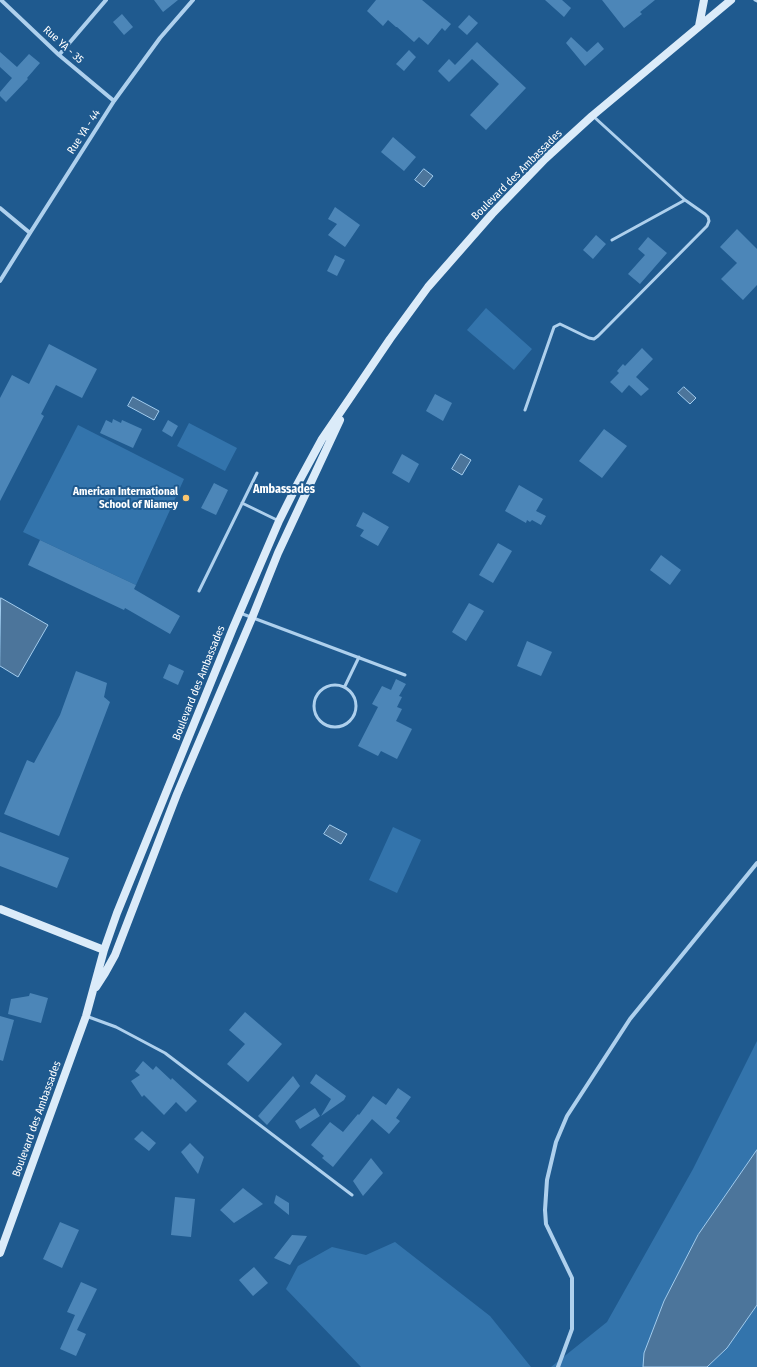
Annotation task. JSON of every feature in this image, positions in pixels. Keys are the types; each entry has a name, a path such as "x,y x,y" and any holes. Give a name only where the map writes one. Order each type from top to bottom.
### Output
{"main road":[{"path":"699,26 704,0"},
{"name":"Boulevard des Ambassades","path":"0,1254 2,1242 86,1016 104,950 117,913 279,521 322,440 390,339 428,287 497,208 545,159 592,116 731,0"},
{"name":"Boulevard des Ambassades","path":"92,991 106,973 115,955 177,794 278,553 352,395"},
{"path":"0,909 104,950"}],"street":[{"name":"Rue YA - 35","path":"1,0 59,56 114,101"},
{"path":"59,56 106,0"},
{"name":"Rue YA - 44","path":"0,281 114,101 160,38 193,0"},
{"path":"0,208 30,232"},
{"path":"558,1367 572,1329 572,1278 546,1224 545,1210 548,1180 556,1142 567,1116 630,1019 757,863"}],"lane":[{"path":"525,410 554,327 560,324 589,338 598,336 707,226 709,221 708,217 685,200 592,116"},
{"path":"612,240 685,200"},
{"path":"199,591 256,473"},
{"path":"242,503 279,521"},
{"path":"240,613 405,675"},
{"path":"345,686 359,657"},
{"path":"333,684 345,686 351,691 355,699 355,713 352,718 347,724 340,727 330,727 320,722 315,715 313,708 313,701 317,693 325,686 333,684"},
{"path":"86,1016 116,1027 165,1053 352,1195"}],"shaded area":[{"path":"424,169 433,176 424,187 415,180"},
{"path":"486,308 532,349 514,370 467,330"},
{"path":"684,387 696,398 690,404 678,393"},
{"path":"133,397 159,411 154,420 128,406"},
{"path":"189,423 237,448 225,471 177,446"},
{"path":"78,425 184,479 136,585 23,532"},
{"path":"461,454 471,460 462,475 452,469"},
{"path":"1,598 48,625 18,677 0,666"},
{"path":"330,825 347,834 341,844 324,834"},
{"path":"393,827 421,840 397,893 369,880"},
{"path":"757,1041 757,1150 698,1235 664,1301 644,1353 643,1367 551,1367 607,1322 693,1169"},
{"path":"757,1150 757,1305 727,1348 707,1367 643,1367 644,1353 664,1301 698,1235"},
{"path":"395,1242 490,1316 531,1367 361,1367 286,1289 298,1266 332,1247 366,1255"},
{"path":"757,1305 757,1367 707,1367 727,1348"}],"building":[{"path":"154,0 178,0 163,12"},
{"path":"376,0 422,0 451,24 445,31 442,28 428,45 419,37 414,42 388,20 383,26 367,11"},
{"path":"545,0 562,0 571,8 564,17"},
{"path":"602,0 655,0 640,12 642,14 624,28"},
{"path":"122,14 133,27 124,35 113,22"},
{"path":"469,15 478,23 467,35 458,27"},
{"path":"571,37 587,52 598,42 604,49 585,66 566,43"},
{"path":"477,42 526,88 486,130 470,115 499,84 472,59 449,82 438,71 449,59 455,65"},
{"path":"409,50 416,57 404,71 396,64"},
{"path":"0,52 17,67 29,54 40,63 27,78 28,79 6,102 0,96 0,92 12,78 0,67"},
{"path":"393,137 416,157 404,171 381,152"},
{"path":"335,207 360,225 345,247 328,235 337,224 328,219"},
{"path":"737,229 757,249 757,285 743,300 721,279 737,263 720,247"},
{"path":"596,235 606,244 593,259 583,250"},
{"path":"648,237 667,253 640,284 628,274 645,255 638,249"},
{"path":"335,255 345,260 337,276 327,271"},
{"path":"49,344 97,369 82,398 56,385 41,414 44,416 0,501 0,398 12,375 29,384"},
{"path":"642,348 653,359 636,377 649,389 641,396 629,385 622,393 610,382 619,373 617,371 623,364 625,366"},
{"path":"435,394 452,403 443,421 426,411"},
{"path":"113,419 121,423 122,420 142,429 133,448 100,433 106,420 112,423"},
{"path":"168,420 178,426 172,437 162,431"},
{"path":"604,429 627,446 602,478 579,461"},
{"path":"402,454 419,464 409,483 392,473"},
{"path":"214,483 228,490 216,515 201,508"},
{"path":"519,485 543,499 536,511 546,516 541,525 532,520 530,522 527,520 526,523 505,511"},
{"path":"363,512 389,527 378,546 360,536 364,530 356,526"},
{"path":"40,540 136,585 134,589 180,616 170,634 125,608 124,610 28,565"},
{"path":"498,543 512,551 493,583 479,575"},
{"path":"661,555 681,570 670,585 650,570"},
{"path":"469,603 484,611 466,641 452,632"},
{"path":"527,641 552,652 541,676 517,666"},
{"path":"169,664 184,671 178,685 163,678"},
{"path":"76,671 107,683 104,697 110,702 59,836 4,814 27,760 34,763 60,715"},
{"path":"396,679 406,684 399,696 402,697 397,707 402,709 396,721 412,729 397,759 381,751 378,756 358,746 378,707 372,704 382,686 391,690"},
{"path":"0,832 69,858 57,888 0,866"},
{"path":"30,993 48,998 41,1023 8,1014 11,999 29,996"},
{"path":"245,1012 282,1044 248,1082 227,1064 245,1044 229,1030"},
{"path":"0,1016 14,1020 3,1061 0,1060"},
{"path":"143,1061 153,1070 156,1066 171,1080 172,1078 197,1101 186,1112 176,1102 164,1115 144,1095 142,1097 131,1081 140,1075 135,1071"},
{"path":"316,1074 346,1096 344,1100 321,1116 331,1099 310,1083"},
{"path":"293,1076 300,1086 267,1125 258,1116"},
{"path":"398,1088 411,1097 396,1118 400,1121 389,1134 372,1119 333,1167 322,1158 324,1156 311,1145 330,1122 343,1132 358,1114 359,1115 373,1096 386,1105"},
{"path":"315,1108 320,1116 300,1129 295,1121"},
{"path":"142,1131 156,1143 149,1151 134,1139"},
{"path":"190,1143 204,1157 198,1174 181,1152"},
{"path":"371,1158 383,1173 363,1196 353,1181"},
{"path":"243,1188 263,1204 234,1223 220,1210"},
{"path":"276,1195 289,1203 289,1215 274,1203"},
{"path":"175,1197 195,1199 191,1237 171,1235"},
{"path":"60,1222 79,1230 62,1268 43,1259"},
{"path":"292,1235 307,1236 290,1265 274,1258"},
{"path":"254,1267 268,1283 253,1296 239,1280"},
{"path":"81,1282 97,1289 77,1330 86,1334 76,1356 60,1349 75,1315 67,1312"}],"place":[{"name":"American International School of Niamey","path":"186,498"}],"district":[{"name":"Ambassades","path":"284,490"}]}
